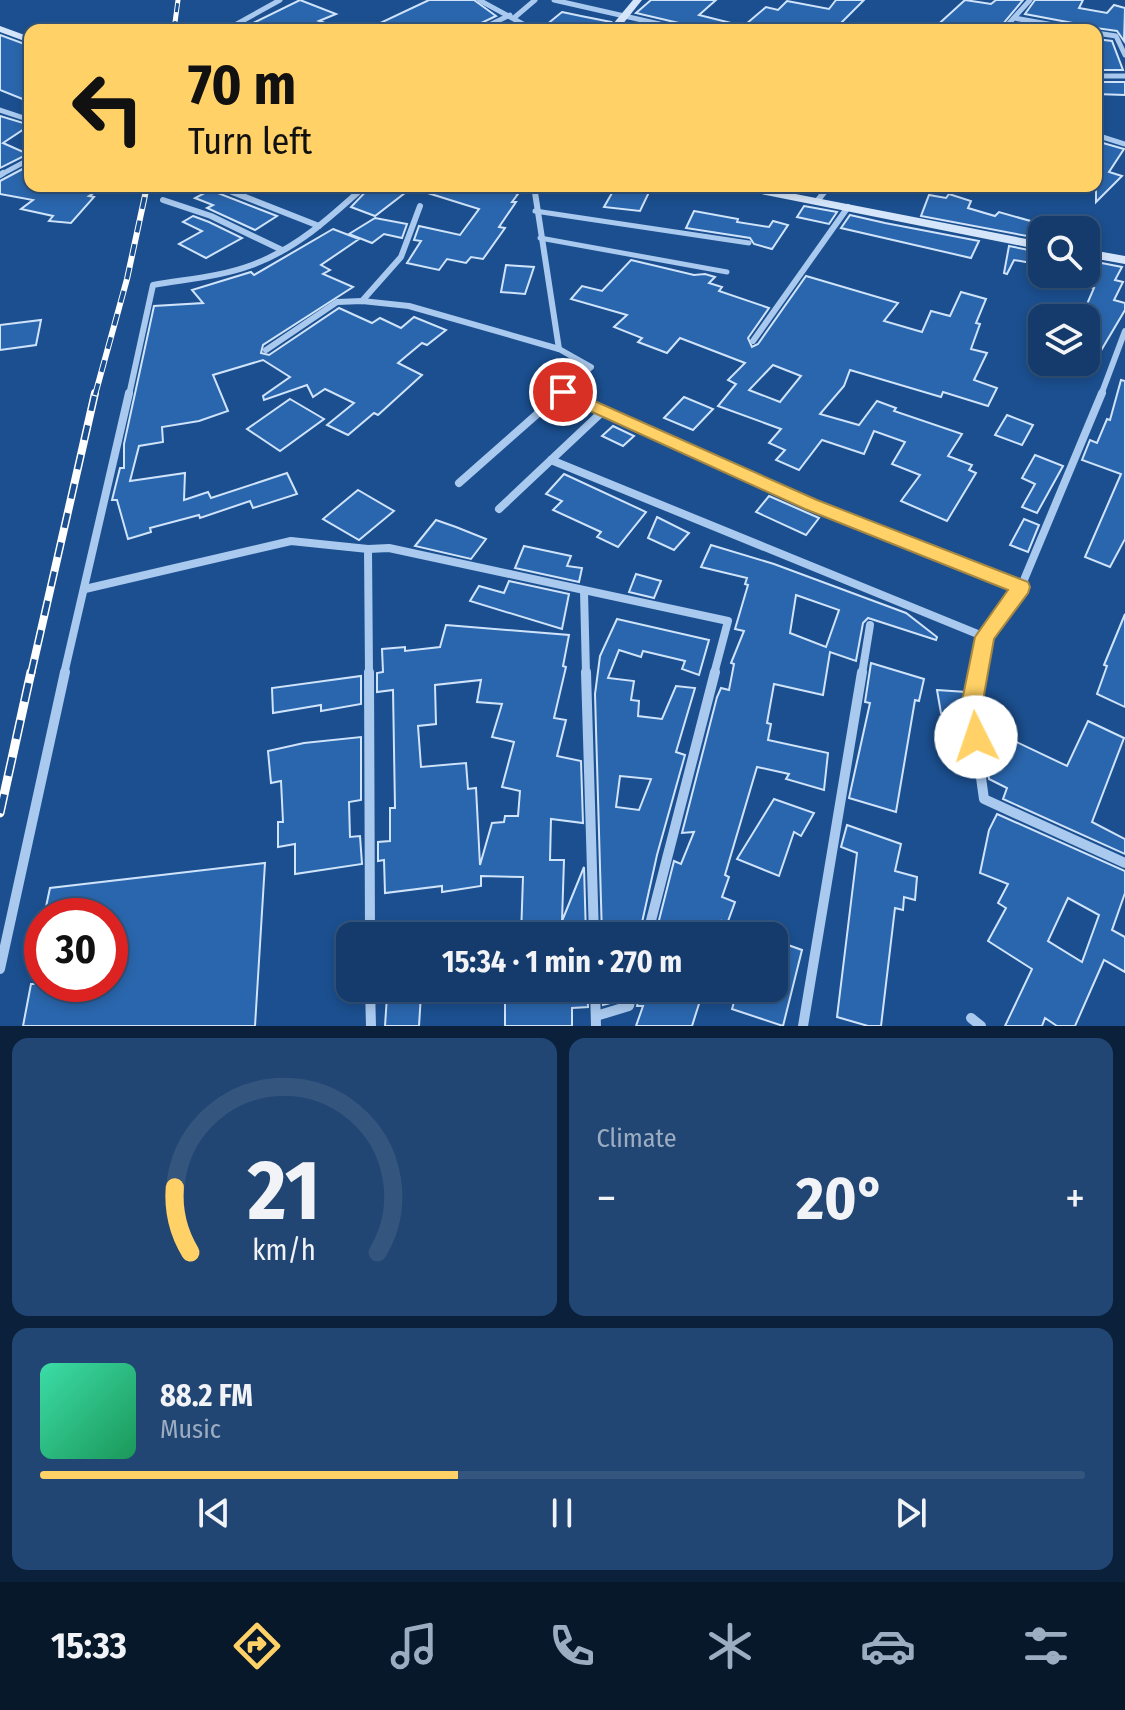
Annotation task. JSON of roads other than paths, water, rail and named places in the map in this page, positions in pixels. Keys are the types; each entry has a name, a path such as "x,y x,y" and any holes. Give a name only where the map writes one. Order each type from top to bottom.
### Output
{"street":[{"path":"237,24 280,0"},
{"path":"479,0 525,24"},
{"path":"493,24 512,16 535,0"},
{"path":"554,0 664,24"},
{"path":"618,24 638,0"},
{"path":"1008,24 1030,0"},
{"path":"1014,18 1048,24"},
{"path":"0,29 24,38"},
{"path":"1102,34 1116,36 1125,55"},
{"path":"1102,76 1125,76"},
{"path":"0,110 24,118"},
{"path":"1102,137 1125,144"},
{"path":"0,175 24,162"},
{"path":"232,192 319,226"},
{"path":"0,969 30,818 153,285 252,265 319,226 358,192"},
{"path":"534,192 559,349"},
{"path":"771,192 1028,243"},
{"path":"818,200 824,192"},
{"path":"163,200 211,216 282,250"},
{"path":"362,301 401,257 420,206"},
{"path":"753,341 848,207"},
{"path":"1100,256 1125,260"},
{"path":"266,350 337,302 362,301 409,306 559,349 591,367 459,483"},
{"path":"1125,331 1021,587 985,637 971,706 984,799 1125,863"},
{"path":"563,392 811,505 1021,587"},
{"path":"499,509 602,412"},
{"path":"551,460 665,510 758,544 985,637"},
{"path":"85,589 291,541 368,549 389,548 728,621 651,922"},
{"path":"368,549 370,922"},
{"path":"584,591 594,922"},
{"path":"803,1026 870,625"},
{"path":"370,1002 371,1026"},
{"path":"596,1021 629,1006 630,1002"}],"lane":[{"path":"535,211 749,243"},
{"path":"540,238 727,272"}],"railway":[{"path":"175,24 178,0"},
{"path":"95,395 127,279 146,192"},
{"path":"31,674 95,393"},
{"path":"0,813 31,672"}]}
